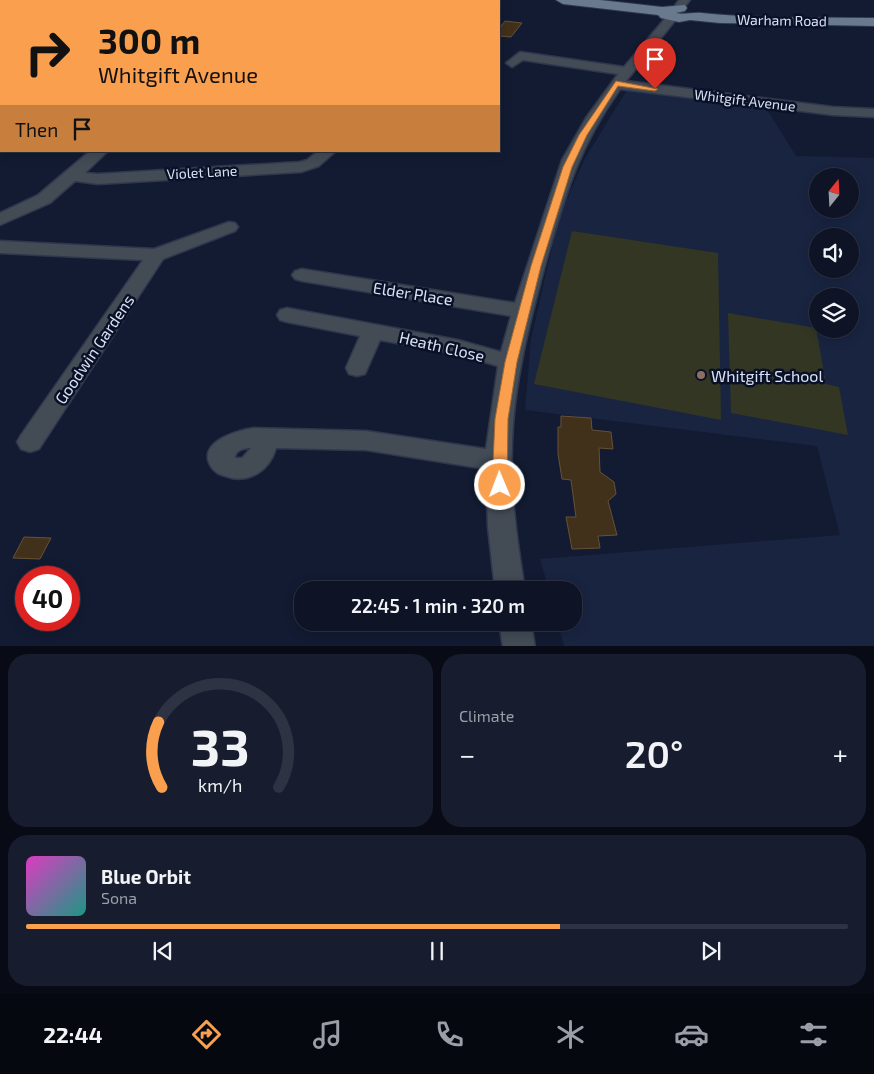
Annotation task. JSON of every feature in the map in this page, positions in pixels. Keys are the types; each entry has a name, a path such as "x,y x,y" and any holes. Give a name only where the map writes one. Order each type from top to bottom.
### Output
{"main road":[{"name":"Warham Road","path":"563,0 678,10 720,19 872,24"}],"street":[{"path":"509,581 502,518 499,461 501,419 511,362 538,258 567,167 583,135 620,78 678,10"},
{"name":"Whitgift Avenue","path":"512,63 520,56 620,78 833,111 874,113"},
{"path":"0,220 31,207 99,152"},
{"name":"Violet Lane","path":"71,176 98,178 301,167 313,163 327,152"},
{"path":"0,246 26,218 31,207"},
{"path":"0,246 156,255 229,226"},
{"name":"Goodwin Gardens","path":"30,442 156,255"},
{"name":"Elder Place","path":"302,275 524,311"},
{"name":"Heath Close","path":"287,315 458,347 511,362"},
{"path":"356,368 373,331"},
{"path":"264,438 357,439 499,461"},
{"path":"516,631 519,646"}],"shaded area":[{"name":"Whitgift School","path":"627,90 766,108 796,156 874,158 874,646 564,646 560,631 582,631 582,581 546,581 540,559 840,535 817,446 525,410 531,339 559,217 584,160"}],"green space":[{"path":"572,231 718,253 721,420 534,384"},
{"path":"728,313 809,327 809,338 818,338 826,384 839,387 848,435 731,413"}],"building":[{"path":"505,21 522,23 511,37 500,36 500,28"},
{"path":"561,416 591,418 592,430 611,432 613,449 599,448 600,472 614,482 616,494 608,501 617,535 598,536 600,548 572,549 566,517 576,517 571,480 562,479 558,454 558,427 561,427"},
{"path":"24,537 51,538 40,559 13,558"}],"place":[{"name":"Whitgift School","path":"701,375"}],"route":[{"path":"500,485 499,445 501,419 511,362 536,266 567,167 583,135 616,84 655,89"}]}
